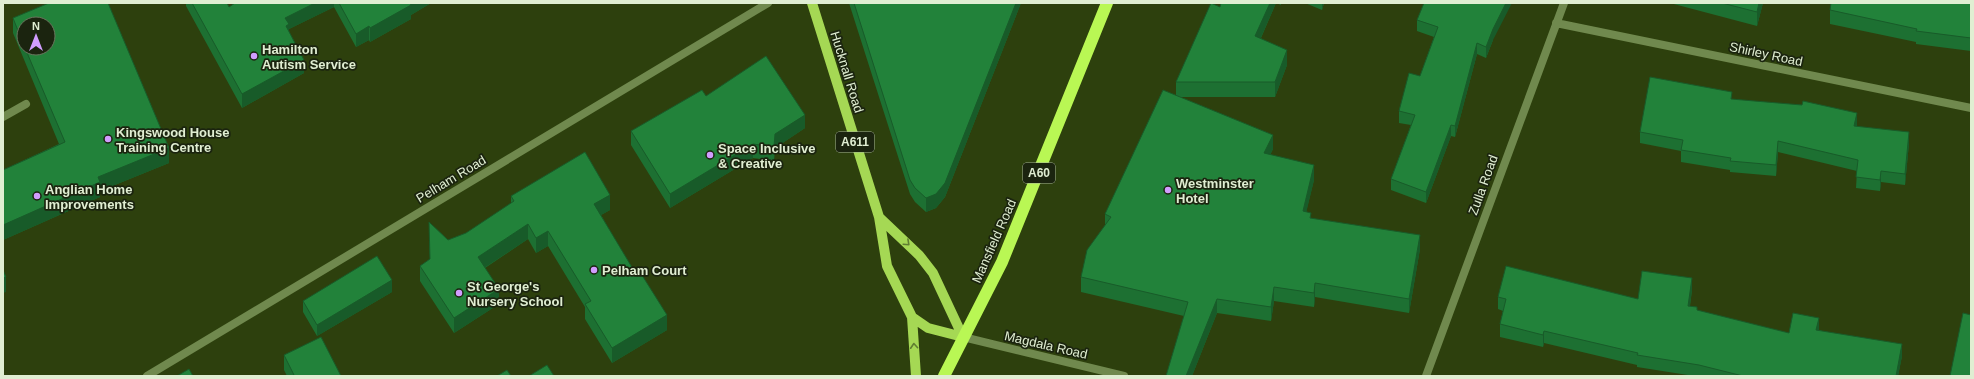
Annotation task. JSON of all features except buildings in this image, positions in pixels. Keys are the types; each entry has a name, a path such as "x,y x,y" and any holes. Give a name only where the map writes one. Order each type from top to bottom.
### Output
{"highway":[{"name":"Mansfield Road","path":"944,376 1005,256 1107,3"}],"main road":[{"name":"Hucknall Road","path":"812,3 879,217 888,266 912,317"},
{"name":"Hucknall Road","path":"879,217 919,255 933,273 963,337"},
{"path":"912,317 928,328 963,337"},
{"path":"912,317 916,376"}],"street":[{"name":"Pelham Road","path":"147,376 768,3"},
{"name":"Zulla Road","path":"1426,376 1564,3"},
{"name":"Shirley Road","path":"1556,23 1971,108"},
{"path":"3,117 26,104"},
{"name":"Magdala Road","path":"963,337 1124,376"}],"place":[{"name":"Hamilton Autism Service","path":"254,56"},
{"name":"Kingswood House Training Centre","path":"108,139"},
{"name":"Space Inclusive & Creative","path":"710,155"},
{"name":"Westminster Hotel","path":"1168,190"},
{"name":"Anglian Home Improvements","path":"37,196"},
{"name":"Pelham Court","path":"594,270"},
{"name":"St George's Nursery School","path":"459,293"}]}
